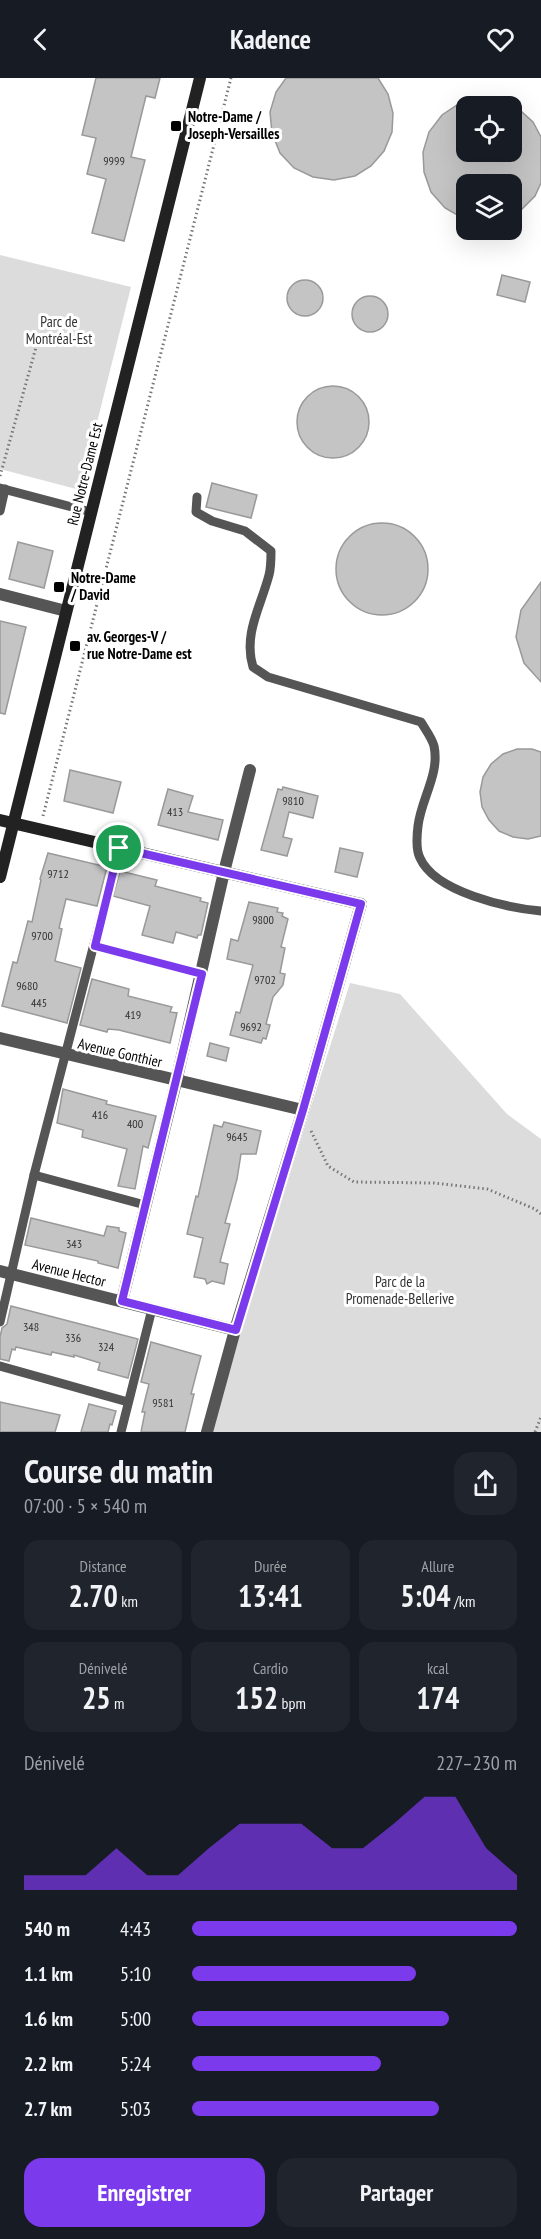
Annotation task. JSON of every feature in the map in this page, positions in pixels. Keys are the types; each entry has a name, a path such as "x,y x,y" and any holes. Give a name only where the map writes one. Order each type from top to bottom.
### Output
{"main road":[{"name":"Rue Notre-Dame Est","path":"0,877 200,78"},
{"path":"0,820 361,904"}],"street":[{"path":"0,594 66,611"},
{"path":"122,1301 250,770"},
{"path":"207,1432 303,1110 361,904"},
{"name":"Avenue Gonthier","path":"0,1038 176,1082 303,1110"},
{"name":"Avenue Hector","path":"6,1272 236,1330"}],"lane":[{"path":"0,511 3,489 91,512"},
{"path":"198,497 196,512 212,521 245,531 271,551 270,572 253,624 248,652 253,667 268,677 421,722 434,746 434,774 418,825 418,856 426,868 453,888 497,905 541,911"},
{"path":"0,1322 6,1272 66,1055 119,848"},
{"path":"95,946 202,974"},
{"path":"34,1175 145,1205"},
{"path":"121,1432 152,1309"},
{"path":"0,1366 128,1402"}],"path":[{"path":"40,830 231,78"},
{"path":"0,476 40,333"},
{"path":"303,1110 328,1166 354,1182 434,1183 487,1189 535,1209 541,1214"},
{"path":"535,1432 541,1417"}],"green space":[{"name":"Parc de Montréal-Est","path":"0,255 131,287 80,490 0,469"},
{"name":"Parc de la Promenade-Bellerive","path":"350,983 400,994 507,1114 541,1139 541,1432 212,1432 241,1328"}],"building":[{"path":"96,78 160,78 155,98 146,96 131,157 145,160 124,241 92,233 106,179 87,174 96,138 82,135"},
{"path":"286,78 378,78 388,94 393,113 392,132 384,151 371,166 355,176 334,180 313,177 294,168 280,153 272,133 270,112 276,92"},
{"path":"456,106 456,162 522,162 522,112 533,122 541,137 541,183 535,196 522,209 522,174 456,174 456,214 445,208 431,192 424,172 423,152 429,132 442,115"},
{"path":"502,275 530,282 525,302 497,295"},
{"path":"305,280 318,285 323,298 318,311 305,316 292,311 287,298 292,285"},
{"path":"370,296 383,301 388,314 383,327 370,332 357,327 352,314 357,301"},
{"path":"333,386 347,389 359,396 366,408 369,422 366,436 359,448 347,455 333,458 319,455 307,448 300,436 297,422 300,408 307,396 319,389"},
{"path":"212,483 257,495 251,518 206,507"},
{"path":"382,523 400,527 414,537 424,551 428,569 424,587 414,601 400,611 382,615 364,611 350,601 340,587 336,569 340,551 350,537 364,527"},
{"path":"18,542 53,551 44,588 9,579"},
{"path":"541,582 541,682 524,663 516,637 521,610"},
{"path":"0,621 26,627 5,714 0,713"},
{"path":"517,749 532,749 541,752 541,836 528,839 513,837 499,831 489,820 482,807 480,792 483,777 491,764 503,754"},
{"path":"70,770 121,782 113,813 64,801"},
{"path":"283,787 318,796 313,818 289,812 283,837 292,839 287,856 261,850 278,789 282,790"},
{"path":"168,789 193,796 188,812 223,820 218,840 158,825"},
{"path":"340,848 363,853 357,877 335,872"},
{"path":"48,853 107,867 97,906 66,899 59,928 62,929 55,961 81,968 67,1023 2,1006 13,962 17,963 28,921 32,922 40,879"},
{"path":"120,871 157,880 155,886 201,898 200,901 208,903 201,935 197,938 176,932 173,943 142,935 150,906 113,896"},
{"path":"249,902 278,908 277,912 283,913 282,916 288,919 281,947 285,948 280,973 285,974 283,985 273,997 266,1024 270,1025 266,1039 263,1038 261,1043 230,1035 236,1012 240,1013 253,965 227,959 231,939 238,941"},
{"path":"92,979 129,989 128,996 172,1007 170,1012 177,1013 170,1043 119,1030 108,1029 107,1032 80,1025"},
{"path":"210,1043 229,1048 226,1061 207,1056"},
{"path":"63,1089 107,1101 106,1104 156,1116 148,1148 143,1146 135,1189 118,1186 127,1149 82,1137 83,1130 57,1123"},
{"path":"224,1122 261,1131 256,1154 241,1154 225,1223 230,1224 220,1262 228,1264 224,1284 212,1281 207,1284 205,1279 194,1277 203,1238 187,1234 214,1125 222,1127"},
{"path":"31,1218 104,1236 107,1226 119,1228 119,1231 126,1233 118,1268 98,1263 98,1261 25,1245"},
{"path":"11,1306 138,1339 128,1378 98,1370 100,1363 74,1355 74,1357 52,1352 51,1355 16,1347 15,1350 12,1349 9,1361 0,1359 0,1337 2,1328 7,1324"},
{"path":"151,1342 201,1356 191,1394 194,1394 185,1432 141,1432 145,1412 142,1412 149,1384 141,1382"},
{"path":"0,1402 60,1415 55,1432 0,1432"},
{"path":"89,1404 116,1411 108,1432 81,1432"}],"place":[{"name":"Notre-Dame / Joseph-Versailles","path":"176,126"},
{"name":"Notre-Dame / David","path":"59,587"},
{"name":"av. Georges-V / rue Notre-Dame est","path":"75,646"}],"route":[{"path":"119,848 361,904 303,1110 236,1330 122,1301 202,974 95,946 119,848"}]}
